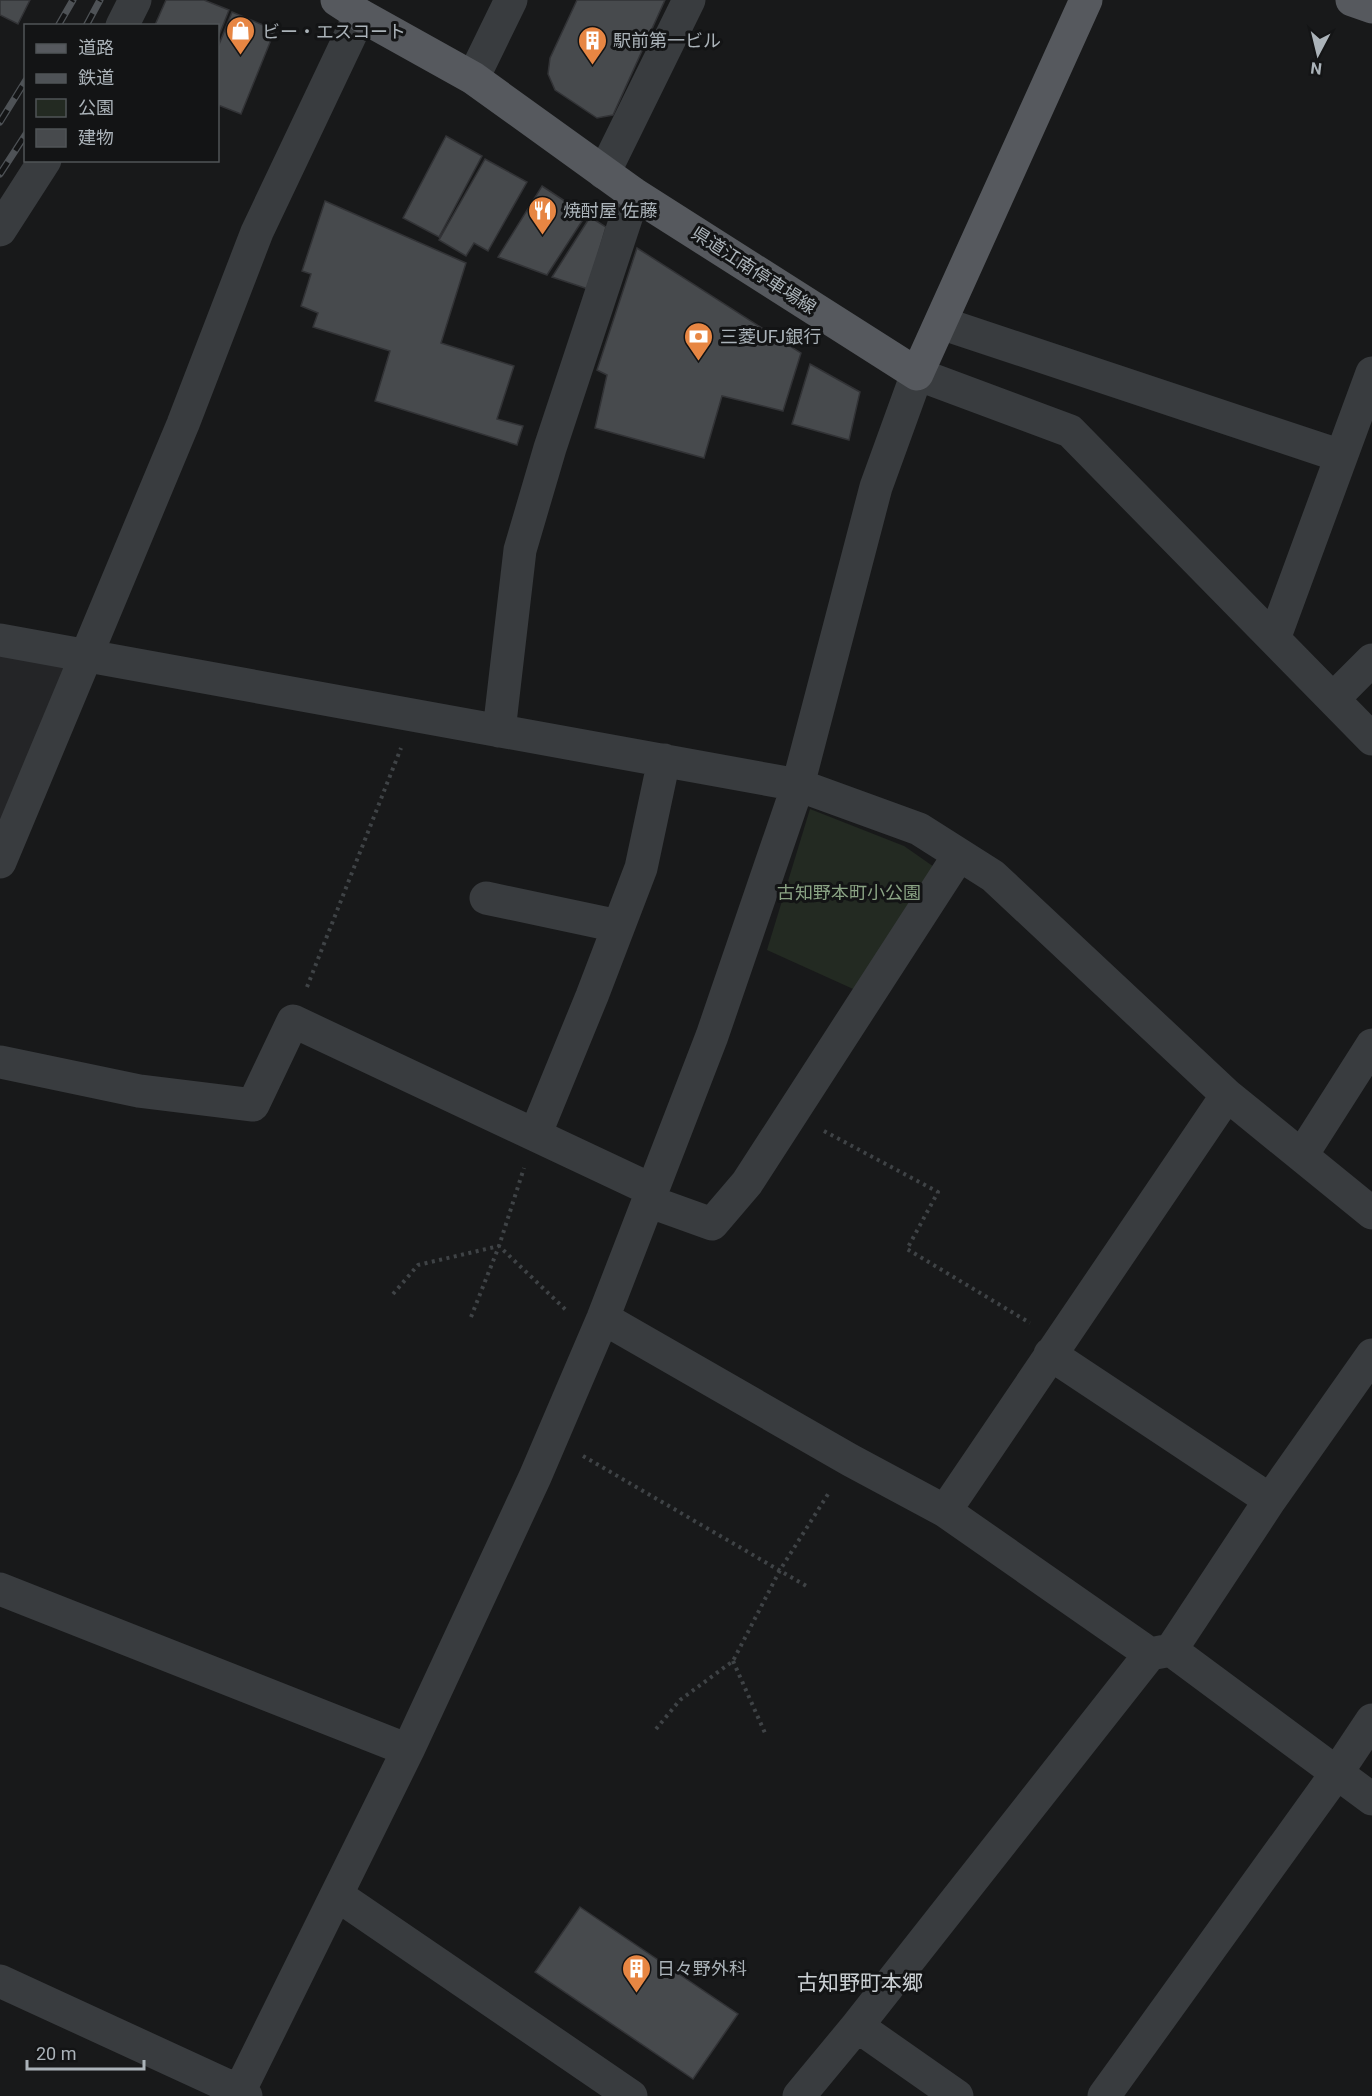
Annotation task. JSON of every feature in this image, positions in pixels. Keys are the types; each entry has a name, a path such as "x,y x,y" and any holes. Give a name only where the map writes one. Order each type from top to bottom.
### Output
{"main road":[{"path":"917,374 1086,0"},
{"path":"1352,0 1372,7"},
{"name":"県道江南停車場線","path":"349,8 473,78 634,194 917,374"}],"street":[{"path":"123,24 135,0"},
{"path":"473,78 511,0"},
{"path":"604,173 689,0"},
{"path":"0,862 183,424 257,232 349,8"},
{"path":"0,230 44,162"},
{"path":"499,731 520,550 550,448 634,194"},
{"path":"940,323 1341,456"},
{"path":"1274,639 1372,373"},
{"path":"0,1981 241,2094 408,1750 535,1477 599,1327 712,1036 798,785 876,487 917,374 1070,431 1372,739"},
{"path":"0,640 798,785 919,829 993,876 1227,1095 1372,1213"},
{"path":"1334,699 1372,660"},
{"path":"535,1135 641,868 664,760"},
{"path":"0,1062 139,1091 253,1105 293,1021 535,1135 650,1196 712,1224 747,1183 959,855"},
{"path":"486,898 618,926"},
{"path":"1302,1155 1372,1045"},
{"path":"945,1511 1227,1095"},
{"path":"599,1327 945,1511 1161,1652 1372,1799"},
{"path":"1055,1347 1270,1500"},
{"path":"799,2096 1161,1652 1372,1355"},
{"path":"0,1589 408,1750"},
{"path":"1104,2096 1336,1774 1372,1720"},
{"path":"337,1895 631,2096"},
{"path":"857,2026 957,2096"}],"path":[{"path":"293,1021 414,715"},
{"path":"792,1113 938,1192 907,1249 1055,1347"},
{"path":"471,1317 499,1246 535,1135"},
{"path":"393,1294 418,1265 499,1246"},
{"path":"499,1246 599,1327"},
{"path":"551,1438 808,1587"},
{"path":"656,1729 680,1700 733,1661 780,1569 850,1460"},
{"path":"733,1661 765,1733"}],"shaded area":[{"path":"0,649 75,663 0,844"}],"green space":[{"name":"古知野本町小公園","path":"810,809 904,846 937,869 862,993 767,950"}],"building":[{"path":"0,0 30,0 18,24 0,15"},
{"path":"166,0 204,0 229,10 219,35 219,24 155,24"},
{"name":"駅前第一ビル","path":"577,0 665,0 613,115 597,118 555,90 548,74 550,58"},
{"path":"232,12 275,30 241,114 219,105 219,44"},
{"path":"446,136 482,156 439,237 403,218"},
{"path":"485,159 527,182 488,251 474,243 466,256 439,240"},
{"name":"焼酎屋 佐藤","path":"542,186 586,215 547,275 498,257"},
{"path":"325,201 466,263 441,343 514,366 497,419 523,426 517,445 375,401 390,351 313,327 318,313 301,306 311,274 302,271"},
{"path":"590,217 606,227 588,289 552,277"},
{"name":"三菱UFJ銀行","path":"637,248 801,353 783,411 722,396 704,458 595,428 607,375 597,370"},
{"path":"810,364 860,392 849,440 792,424"},
{"name":"日々野外科","path":"580,1907 738,2014 693,2079 535,1972"}],"railway":[{"path":"59,24 73,0"},
{"path":"87,24 100,0"},
{"path":"0,122 24,83"},
{"path":"0,174 24,137"}],"place":[{"name":"ビー・エスコート","path":"241,56"},
{"name":"駅前第一ビル","path":"592,66"},
{"name":"焼酎屋 佐藤","path":"542,236"},
{"name":"三菱UFJ銀行","path":"699,362"},
{"name":"日々野外科","path":"636,1994"}],"district":[{"name":"古知野町本郷","path":"860,1983"}]}
